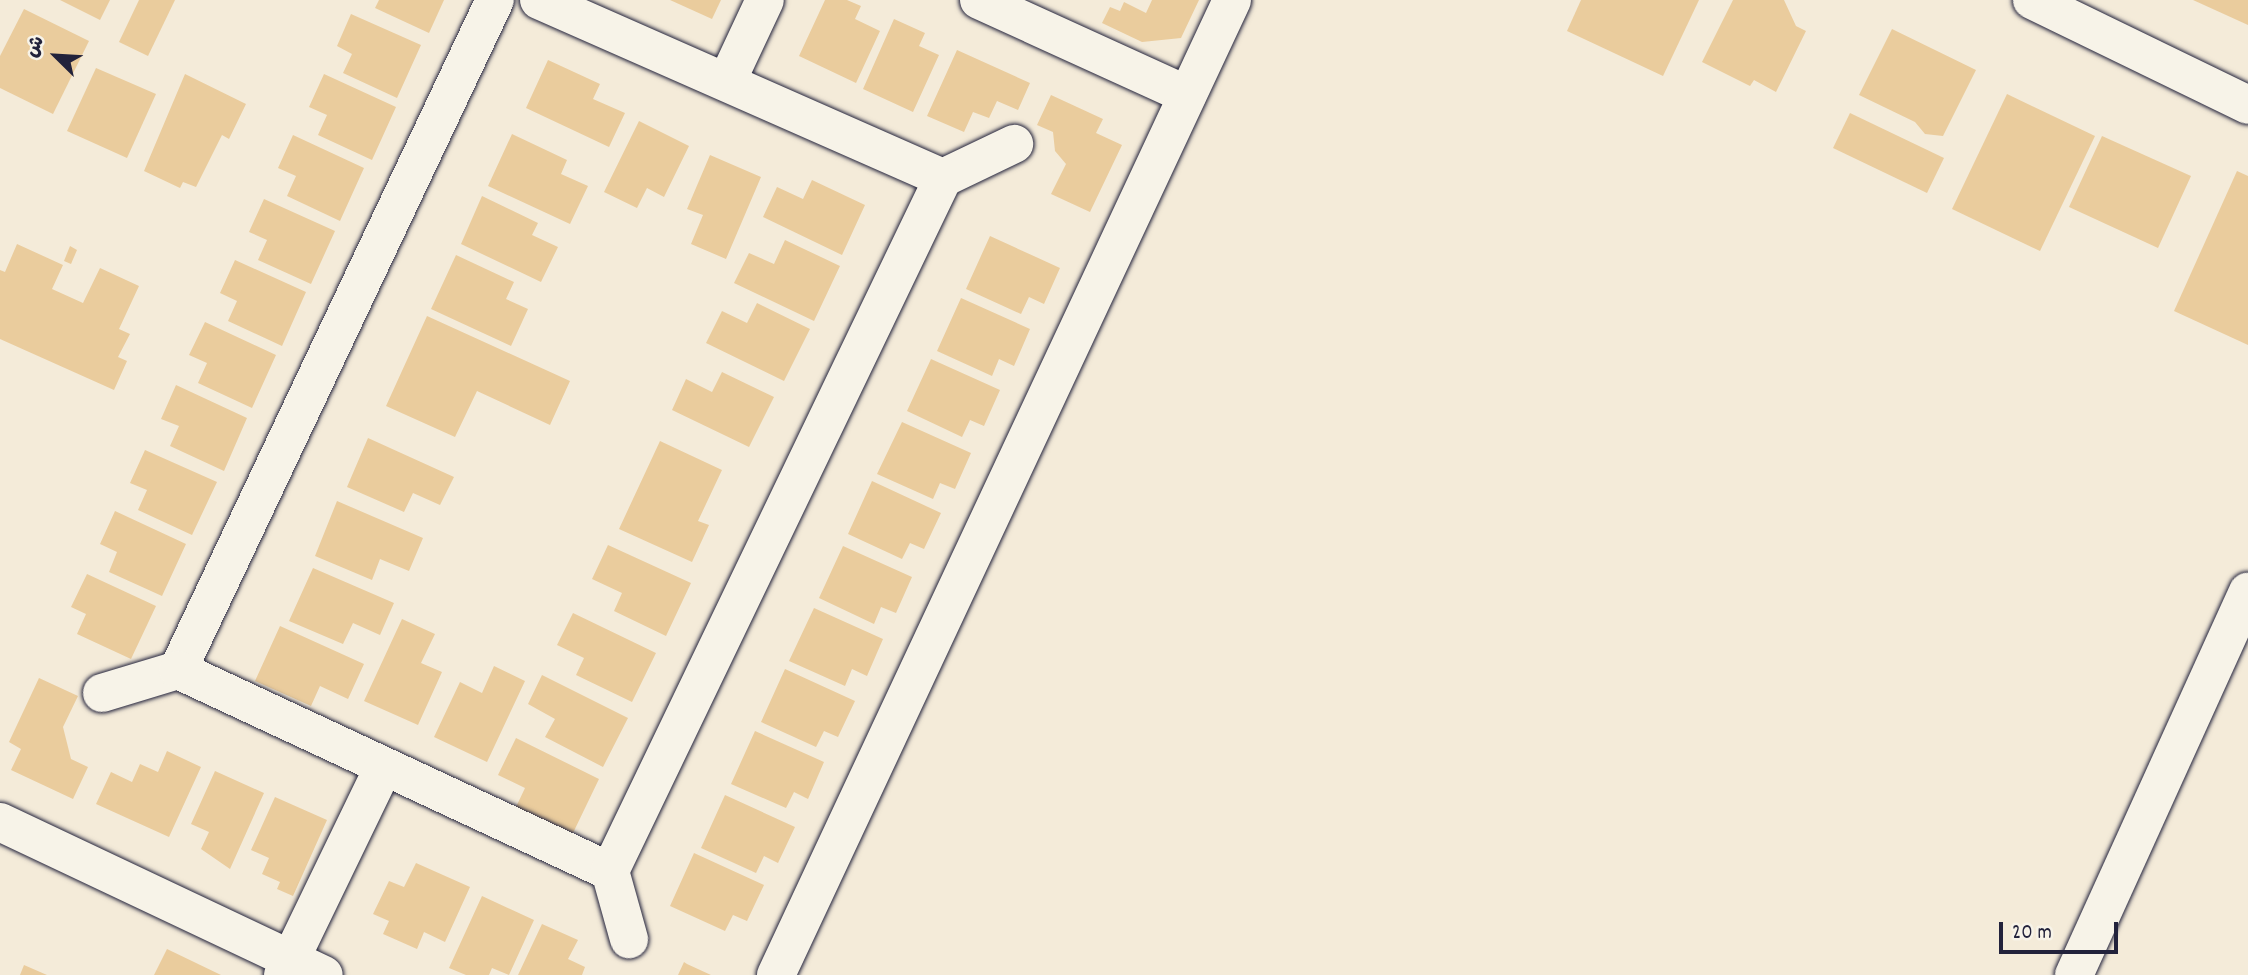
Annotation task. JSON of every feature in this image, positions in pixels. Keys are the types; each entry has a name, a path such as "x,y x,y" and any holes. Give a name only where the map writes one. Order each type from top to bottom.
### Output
{"street":[{"path":"178,670 495,0"},
{"path":"539,0 943,178"},
{"path":"727,81 765,0"},
{"path":"979,0 1186,95"},
{"path":"776,975 1231,0"},
{"path":"2054,5 2248,105"},
{"path":"629,939 610,871 943,178 1014,144"},
{"path":"2074,975 2248,592"},
{"path":"102,693 178,670 383,768 610,871"},
{"path":"0,822 299,970 383,768"}],"building":[{"path":"60,0 110,0 100,20"},
{"path":"139,0 175,0 148,56 119,42"},
{"path":"379,0 444,0 429,33 375,8"},
{"path":"670,0 721,0 712,19"},
{"path":"825,0 847,0 861,6 855,19 880,31 856,83 799,56"},
{"path":"1152,0 1199,0 1181,38 1142,42 1102,23 1110,7 1120,11 1124,2 1146,13"},
{"path":"1581,0 1699,0 1663,76 1567,31"},
{"path":"1733,0 1784,0 1796,26 1806,31 1776,92 1754,80 1750,86 1702,62"},
{"path":"2193,0 2248,0 2248,25"},
{"path":"24,9 89,41 53,114 0,88 0,56"},
{"path":"351,14 421,45 397,98 343,73 352,54 337,46"},
{"path":"894,19 925,33 919,46 939,55 913,112 863,89"},
{"path":"1892,29 1976,70 1943,136 1925,134 1915,122 1859,95"},
{"path":"957,50 1030,83 1018,110 997,101 989,118 973,112 964,132 927,116"},
{"path":"548,60 600,84 593,99 625,113 609,147 526,108"},
{"path":"96,68 156,94 127,158 67,131"},
{"path":"185,74 246,104 229,139 222,135 196,187 183,182 180,188 144,171"},
{"path":"324,74 396,107 372,160 318,135 327,115 309,107"},
{"path":"2007,94 2095,136 2040,251 1952,209"},
{"path":"1051,95 1103,119 1096,133 1122,145 1090,212 1051,194 1066,164 1055,151 1053,132 1037,125"},
{"path":"1850,113 1944,158 1927,193 1833,148"},
{"path":"639,121 689,146 664,197 647,188 637,208 604,192"},
{"path":"512,134 567,160 561,174 588,186 570,224 488,186"},
{"path":"293,135 364,168 340,221 287,196 296,176 278,168"},
{"path":"2102,136 2191,176 2158,248 2069,207"},
{"path":"710,155 761,177 726,259 691,244 703,215 687,209"},
{"path":"2237,171 2248,176 2248,345 2174,311"},
{"path":"812,180 865,205 842,255 763,217 777,187 803,199"},
{"path":"482,196 538,223 532,235 558,247 541,282 461,244"},
{"path":"264,199 335,231 311,284 258,260 267,240 249,232"},
{"path":"990,236 1060,268 1044,304 1029,297 1021,314 966,289"},
{"path":"785,240 840,266 814,321 734,283 749,253 774,264"},
{"path":"17,244 63,265 52,289 83,303 100,268 139,286 119,329 130,334 118,357 127,361 114,390 0,339 0,270 5,272"},
{"path":"70,246 77,250 71,264 64,261"},
{"path":"456,255 514,282 506,299 528,309 511,346 431,309"},
{"path":"235,260 306,292 282,346 228,321 237,301 220,293"},
{"path":"961,298 1030,329 1014,366 999,359 992,376 937,351"},
{"path":"757,303 810,329 784,381 706,343 722,311 747,323"},
{"path":"427,316 570,381 550,425 477,391 455,437 386,406"},
{"path":"205,322 276,355 252,408 198,383 207,363 189,355"},
{"path":"931,359 1000,390 984,426 970,420 962,437 907,411"},
{"path":"722,372 774,397 749,447 672,410 686,379 712,392"},
{"path":"176,385 247,418 224,471 170,446 179,426 161,419"},
{"path":"902,422 971,453 955,489 940,483 933,499 877,474"},
{"path":"368,438 454,477 440,505 413,493 404,512 347,487"},
{"path":"660,441 722,470 698,521 709,525 692,562 619,529"},
{"path":"145,450 217,482 192,535 138,510 147,490 130,483"},
{"path":"872,481 941,513 924,549 910,543 902,559 848,534"},
{"path":"337,501 423,538 409,571 380,559 372,580 315,556"},
{"path":"115,511 186,544 162,596 109,572 117,552 100,544"},
{"path":"608,545 691,583 666,636 614,611 622,593 592,579"},
{"path":"843,546 912,577 896,613 881,607 874,624 819,598"},
{"path":"313,568 394,603 380,635 353,623 343,644 289,621"},
{"path":"87,574 156,606 131,659 77,634 86,614 71,607"},
{"path":"814,608 883,639 867,676 852,669 845,686 789,661"},
{"path":"573,613 656,653 632,702 576,675 584,658 557,645"},
{"path":"402,619 435,634 421,663 442,672 418,725 364,701"},
{"path":"280,626 364,664 348,699 320,686 311,706 255,681"},
{"path":"494,666 525,681 487,762 434,737 460,682 482,693"},
{"path":"785,669 855,701 838,737 824,731 816,747 761,722"},
{"path":"542,675 628,718 603,767 545,737 555,719 528,704"},
{"path":"39,678 78,696 63,727 71,759 88,767 73,799 11,770 21,749 9,742"},
{"path":"755,731 824,762 808,799 794,792 786,808 731,784"},
{"path":"516,738 599,779 573,833 516,807 525,788 498,775"},
{"path":"167,751 201,767 169,837 96,804 111,772 132,782 140,764 158,772"},
{"path":"215,771 264,793 230,869 201,849 209,832 191,824"},
{"path":"725,795 795,827 778,863 764,856 756,873 701,848"},
{"path":"275,797 327,820 293,896 277,889 280,882 262,874 269,858 251,850"},
{"path":"694,853 764,885 747,921 733,915 725,931 670,906"},
{"path":"416,863 470,887 445,942 424,932 417,949 383,934 389,921 373,914 389,881 404,887"},
{"path":"482,896 534,920 509,975 492,968 489,975 466,975 449,968"},
{"path":"542,924 578,940 568,959 585,967 582,975 518,975"},
{"path":"167,949 221,975 154,975"},
{"path":"684,962 687,964 711,975 678,975"},
{"path":"24,965 47,975 20,975"}]}
